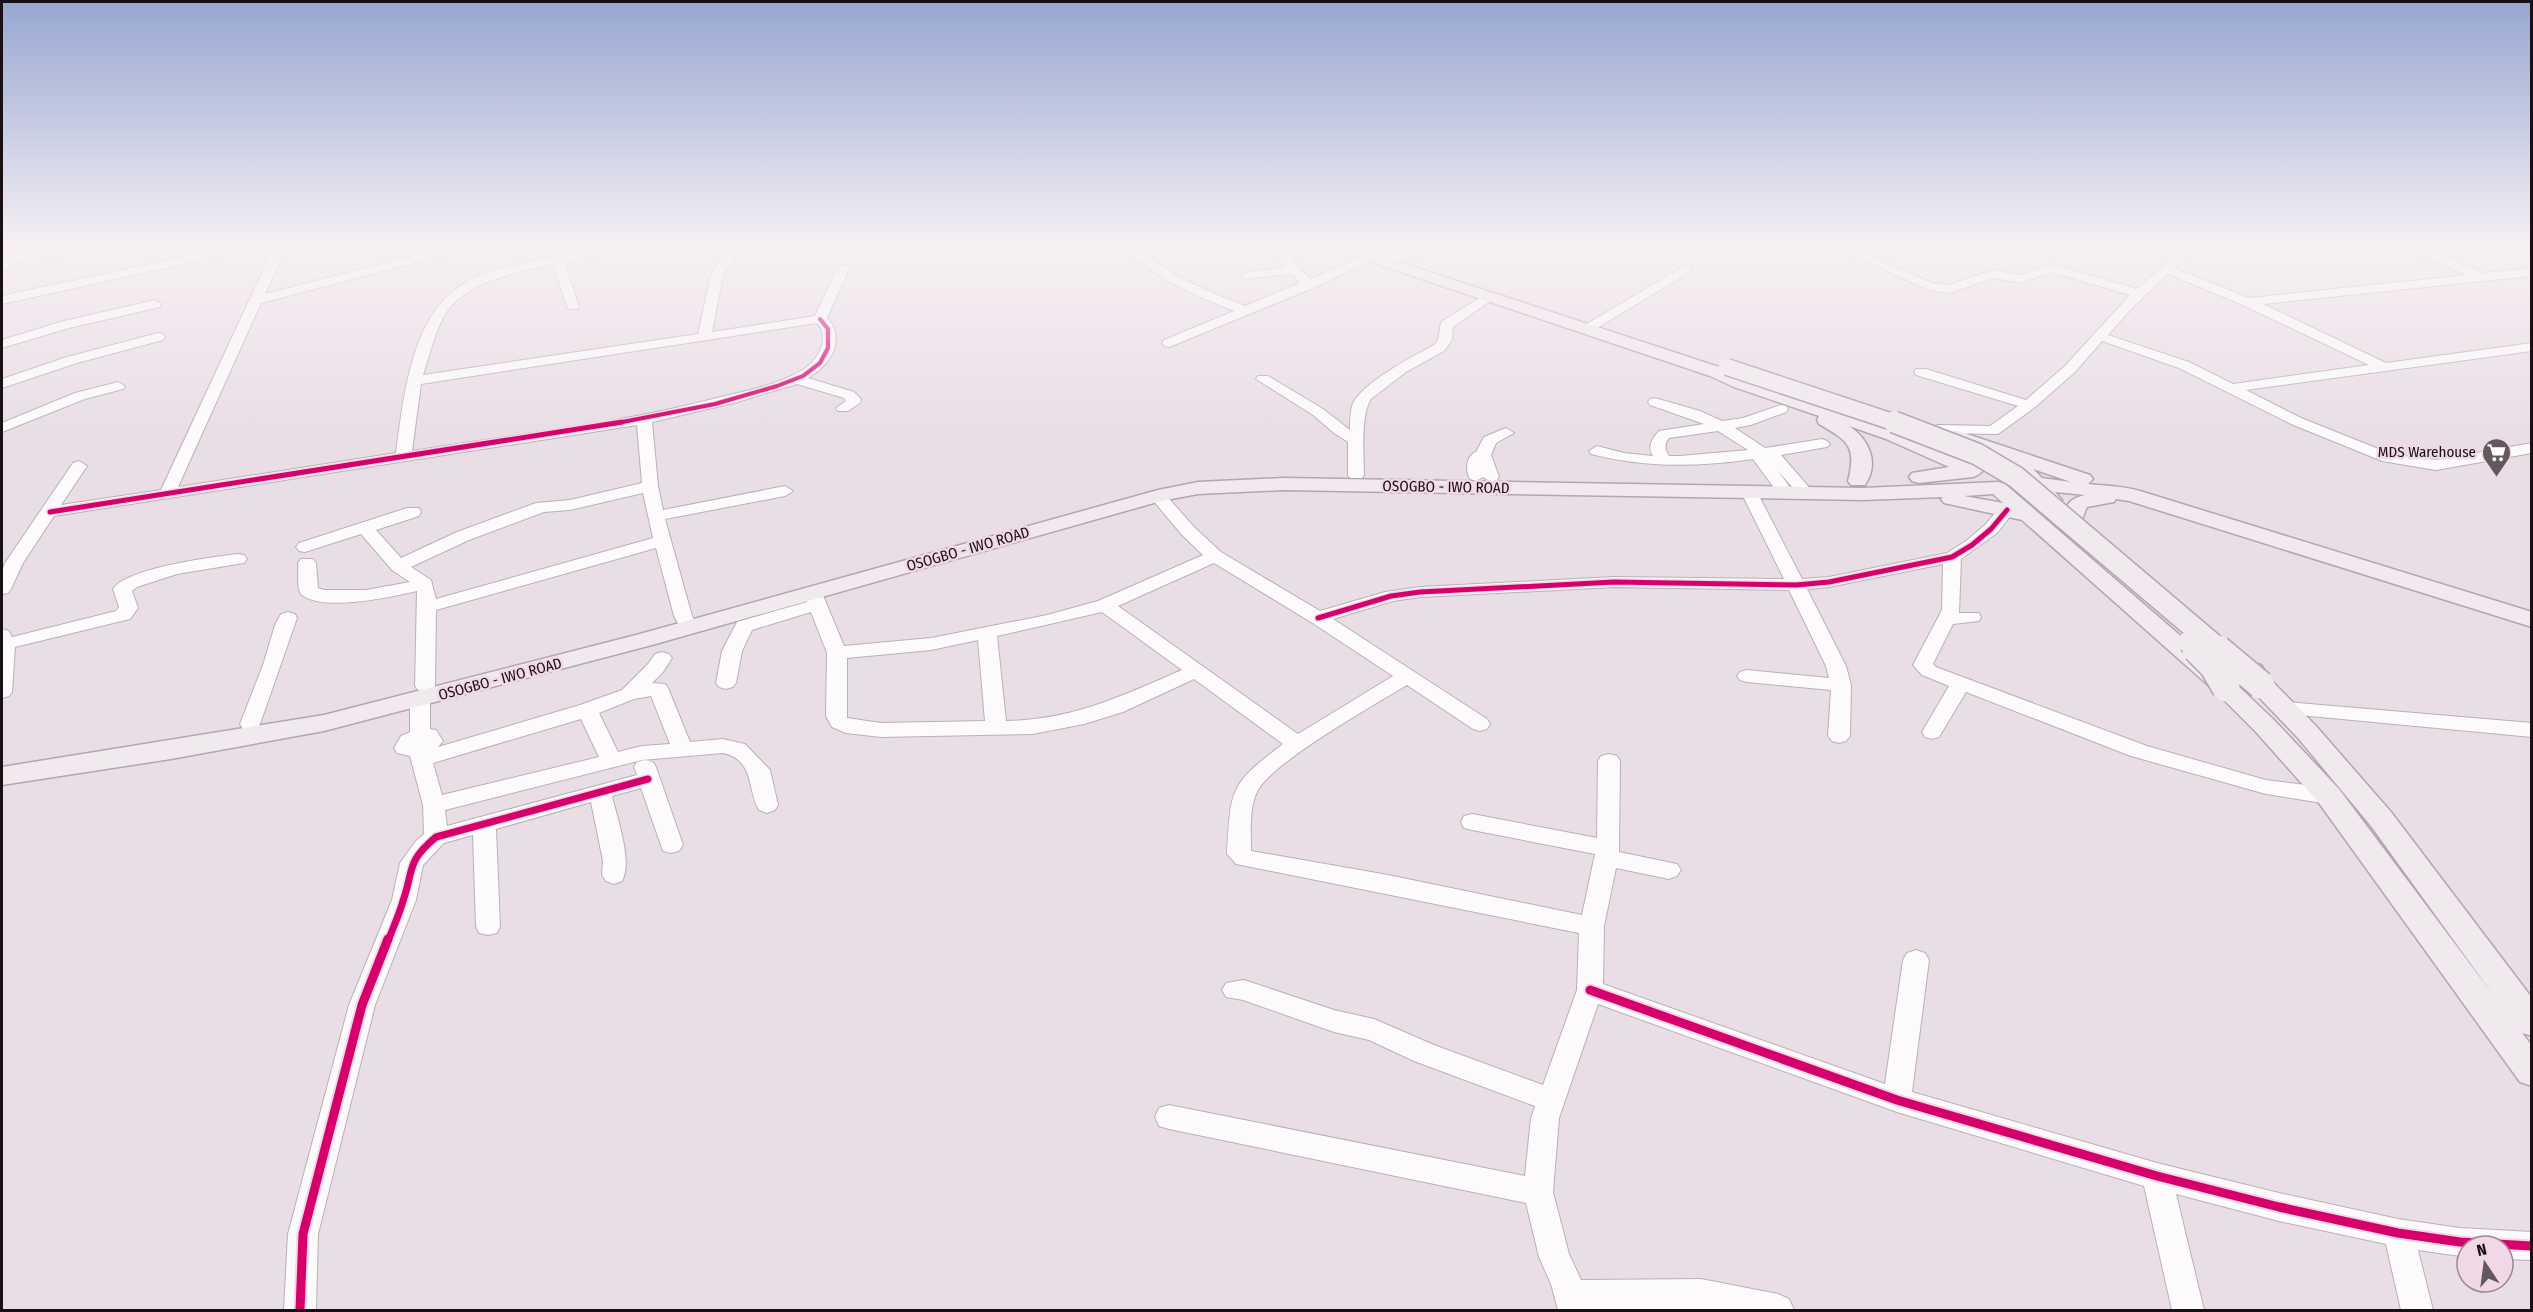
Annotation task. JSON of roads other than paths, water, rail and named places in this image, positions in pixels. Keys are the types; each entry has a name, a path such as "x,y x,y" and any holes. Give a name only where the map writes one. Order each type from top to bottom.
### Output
{"main road":[{"path":"1528,308 1917,430 1977,453 2016,477 2261,685 2285,708 2380,819 2530,1021"},
{"path":"1542,308 1918,437 1969,459 2007,483 2193,646 2213,666 2226,688"},
{"path":"1722,369 1727,378 1875,428 1973,470 1979,480 1998,488 2020,511 2226,688 2329,796 2532,1072"},
{"path":"1722,369 1768,376 1944,433 2000,457 2026,472 2031,476 2033,483 2251,668 2261,685"},
{"path":"1802,404 1843,430 1855,441 1864,459 1858,481"},
{"name":"OSOGBO - IWO ROAD","path":"686,622 740,620 1158,496 1198,488 1284,484 1749,492 1858,481 1895,481 1973,470 1980,464 2000,457 2029,460 2133,495"},
{"name":"OSOGBO - IWO ROAD","path":"2,762 46,762 324,723 423,693 686,622 1166,484 1235,476 1356,475 1919,491 1998,488 2021,490 2029,488 2033,483"},
{"path":"2033,483 2133,495 2532,620"},
{"path":"1919,491 2020,511 2040,503 2067,512 2081,502 2133,495"},
{"name":"OSOGBO - IWO ROAD","path":"2,776 46,762 423,693"},
{"path":"2492,1017 2530,1021"}],"street":[{"path":"2,344 66,325 137,308"},
{"path":"167,494 252,308"},
{"path":"403,457 414,381 436,318 443,308"},
{"path":"704,336 710,308"},
{"path":"820,319 825,308"},
{"path":"1240,308 1246,311"},
{"path":"1169,343 1253,308"},
{"path":"1356,475 1356,440 1360,405 1366,396 1401,369 1440,348 1445,340 1446,326 1471,308"},
{"path":"1592,325 1620,308"},
{"path":"1944,433 1993,431 2029,405 2070,369 2126,308"},
{"path":"2261,308 2386,368"},
{"path":"50,512 644,419 725,401 796,379 818,365 829,347 828,329 825,322 820,319 414,381"},
{"path":"2099,336 2156,354 2234,388 2296,421 2388,458 2436,465 2532,448"},
{"path":"2,384 72,360 158,337"},
{"path":"2234,388 2532,347"},
{"path":"1921,372 2029,405"},
{"path":"796,379 849,395 854,399 853,403 843,408"},
{"path":"1263,379 1310,406 1356,440"},
{"path":"2,428 80,396 118,386"},
{"path":"1655,402 1695,414 1721,426 1762,453"},
{"path":"1664,460 1658,451 1658,442 1664,434 1746,422 1781,409"},
{"path":"644,419 650,486 656,516 686,622"},
{"path":"1993,431 2000,457"},
{"path":"1483,477 1483,455 1489,440 1506,433"},
{"path":"1597,451 1634,460 1664,460 1731,457 1822,444"},
{"path":"1762,453 1760,457 1792,487"},
{"path":"2,589 14,563 79,466"},
{"path":"398,566 463,536 542,507 570,505 650,486"},
{"path":"656,516 785,491"},
{"path":"1749,492 1836,666 1841,685 1839,736"},
{"path":"1158,496 1188,531 1215,556 1318,618 1480,724"},
{"path":"1318,618 1391,596 1420,592 1614,582 1796,585 1829,582 1952,557 2020,511"},
{"path":"413,512 306,555 309,591 318,596 346,596 396,591 425,584"},
{"path":"366,529 398,566 425,584 428,607 421,748 434,805 436,837"},
{"path":"428,607 663,541"},
{"path":"837,653 931,644 987,634 1105,605 1215,556"},
{"path":"1952,557 1950,613 1923,665 1929,671 1960,685 2139,751 2266,787 2329,796"},
{"path":"2,692 4,640 123,615 129,608 122,589 133,582 199,565 238,560"},
{"path":"816,599 837,653 836,716 839,722 846,726 880,730 1033,727 1084,717 1116,707 1196,671"},
{"path":"1105,605 1297,744"},
{"path":"250,724 288,618"},
{"path":"726,683 740,620"},
{"path":"987,634 996,729"},
{"path":"628,694 656,668 662,658"},
{"path":"1407,676 1297,744 1273,761 1248,786 1241,803 1237,849 1239,854 1244,858 1389,884 1592,926"},
{"path":"1747,676 1841,685"},
{"path":"1932,732 1960,685"},
{"path":"421,748 587,710 628,694 658,688 675,735 684,750"},
{"path":"2285,708 2532,730"},
{"path":"587,710 611,760"},
{"path":"434,805 642,753 723,746 737,749 759,770 767,805"},
{"path":"642,753 648,779 670,845"},
{"path":"1608,761 1607,853 1592,926 1590,990 1545,1118 1538,1192 1554,1257 1572,1303 1701,1294 1778,1311"},
{"path":"300,1311 303,1234 362,1005 404,900 412,863 424,847 436,837 535,809 600,794 648,779"},
{"path":"534,780 535,809"},
{"path":"600,794 615,861 614,875"},
{"path":"1472,822 1607,853 1669,870"},
{"path":"484,824 488,926"},
{"path":"1897,1100 1916,960"},
{"path":"1235,990 1244,990 1334,1021 1374,1030 1424,1053 1551,1100"},
{"path":"1590,990 1897,1100 2157,1176 2279,1207 2398,1233 2460,1242 2532,1246"},
{"path":"1169,1117 1538,1192"},
{"path":"2157,1176 2188,1311"},
{"path":"2398,1233 2417,1311"}],"place":[{"name":"MDS Warehouse","path":"2497,478"}]}
